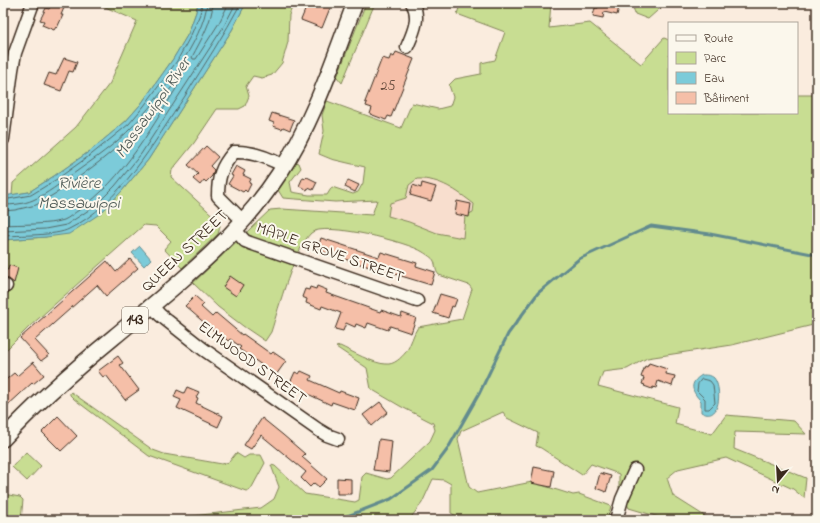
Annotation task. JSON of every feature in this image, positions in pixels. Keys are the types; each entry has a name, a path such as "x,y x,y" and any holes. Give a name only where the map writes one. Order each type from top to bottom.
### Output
{"main road":[{"name":"QUEEN STREET","path":"3,439 70,374 208,258 263,197 284,166 302,135 316,106 355,3"}],"street":[{"path":"3,139 15,53 33,3"},
{"path":"407,47 417,17 412,3"},
{"name":"MAPLE GROVE STREET","path":"284,166 273,160 244,152 234,152 225,163 218,183 218,196 239,225 245,241 417,301"},
{"name":"ELMWOOD STREET","path":"152,306 160,315 203,349 317,429 338,439"},
{"path":"616,520 622,499 634,470"}],"shaded area":[{"path":"417,179 428,179 453,188 474,204 473,212 463,239 437,233 409,222 388,216 389,203 399,201 409,185"}],"green space":[{"path":"96,3 198,3 188,34 173,59 141,104 126,121 90,151 54,176 29,192 12,195 13,183 76,127 110,83 137,21"},
{"path":"246,3 294,3 289,15 288,42 282,63 272,75 262,78 253,76 246,86 249,96 245,106 239,109 217,109 194,143 172,170 171,177 219,221 220,227 218,234 182,268 164,249 171,241 156,226 144,225 29,327 3,353 3,240 46,237 101,213 148,160 232,30"},
{"path":"366,3 375,3 342,83 337,77"},
{"path":"445,3 551,3 549,28 590,23 641,64 664,38 668,40 668,114 798,114 798,95 817,95 817,324 732,345 647,358 627,369 603,372 598,386 678,407 675,424 712,434 726,415 794,421 806,434 735,432 734,449 806,478 804,498 793,489 726,458 678,469 667,478 673,496 711,520 669,520 629,508 619,488 619,474 591,464 582,475 536,446 538,433 507,418 503,412 461,431 458,439 469,487 477,493 532,482 573,495 579,494 611,506 607,520 458,520 458,517 451,513 451,484 444,480 433,479 422,503 409,520 168,520 261,508 274,499 279,487 271,465 275,466 305,494 355,502 359,500 362,477 366,473 387,479 391,478 430,441 435,430 433,423 371,389 367,368 336,347 340,346 375,362 389,364 400,359 406,352 418,327 462,319 472,289 469,285 439,275 435,263 428,255 401,243 366,234 332,230 319,230 311,233 305,241 293,265 271,332 265,341 218,307 193,283 270,210 282,209 372,215 377,200 335,202 283,198 278,190 296,162 299,163 301,168 290,182 292,192 309,195 327,195 332,187 353,194 358,192 363,183 365,167 331,159 319,154 324,131 322,115 327,101 401,128 412,103 438,109 450,106 453,97 449,85 455,79 481,74 481,63 495,60 505,32 457,14 459,8","holes":["417,179 433,181 448,186 474,204 473,212 465,216 463,238 437,233 409,222 388,216 390,203 406,198 409,185"]},
{"path":"632,3 666,3 648,19 635,14"},
{"path":"71,392 153,450 164,454 222,464 229,462 236,453 244,458 249,455 261,455 265,463 251,489 246,491 149,456 74,399 70,395"},
{"path":"26,452 41,466 27,481 12,467"},
{"path":"3,494 20,497 23,500 21,520 3,520"}],"water":[{"name":"Rivière Massawippi","path":"198,3 246,3 232,30 148,160 101,213 69,234 3,240 3,196 29,192 90,151 126,121 141,104 173,59 188,34"},
{"path":"140,246 151,259 144,266 132,253"},
{"path":"702,375 714,378 717,383 719,396 716,409 713,413 708,414 701,412 701,401 695,394 693,388 695,381"}],"building":[{"path":"52,3 66,3 61,15 63,15 57,28 56,27 54,30 42,25 44,21 40,20 46,8 49,9"},
{"path":"308,3 332,3 322,28 301,20"},
{"path":"599,3 620,3 617,15 604,12 603,18 593,16 595,8 598,8"},
{"path":"396,52 414,59 391,117 388,116 386,120 370,114 372,108 366,106 367,103 365,102 382,58 389,60 391,55 394,57"},
{"path":"64,58 77,62 73,72 69,71 61,91 44,85 49,73 56,75"},
{"path":"272,113 294,120 290,130 283,127 282,129 273,126 274,123 269,121"},
{"path":"206,146 218,157 210,166 214,170 212,176 206,182 204,180 200,185 193,179 198,174 188,165"},
{"path":"236,166 245,171 243,175 251,179 249,183 251,184 247,192 245,190 243,192 228,184 233,176 231,175"},
{"path":"303,177 307,177 317,182 313,190 308,188 307,190 299,186"},
{"path":"348,180 359,185 355,192 345,187"},
{"path":"422,183 436,187 431,201 410,195 413,185 421,188"},
{"path":"457,201 471,204 469,217 455,214"},
{"path":"321,238 379,257 381,252 417,263 416,266 435,272 431,285 317,250"},
{"path":"130,259 138,268 106,296 97,285 35,340 49,355 41,361 20,338 107,261 116,272"},
{"path":"9,265 18,268 14,283 9,279 3,278 5,269 8,270"},
{"path":"230,276 243,285 236,296 223,287"},
{"path":"317,286 327,290 326,293 380,312 381,310 401,317 402,313 416,318 411,333 390,326 388,330 368,323 366,328 356,324 355,327 346,323 343,331 335,329 341,313 322,306 321,309 306,303 307,299 302,297 305,289 309,290 310,287 316,289"},
{"path":"440,294 457,299 454,307 452,306 448,318 433,313"},
{"path":"195,296 204,304 201,307 212,317 216,313 242,335 243,334 271,354 273,352 286,361 276,375 239,349 241,347 230,339 228,341 224,337 223,339 185,306"},
{"path":"118,356 123,363 120,365 139,390 125,400 106,375 103,377 98,371"},
{"path":"33,362 44,375 33,384 32,383 7,406 3,402 3,382 14,373 17,376"},
{"path":"649,363 667,369 666,374 675,376 672,386 658,381 656,388 653,387 652,389 642,384 644,378 641,377 645,366 647,367"},
{"path":"301,371 312,376 310,380 312,381 339,393 340,391 359,398 355,410 332,402 331,405 289,385 295,372 299,374"},
{"path":"187,387 199,392 196,397 198,398 196,403 223,416 218,427 177,408 181,400 174,397 177,390 184,393"},
{"path":"380,402 388,412 372,426 363,415"},
{"path":"58,416 77,436 61,451 42,432"},
{"path":"262,418 305,454 302,457 327,479 319,487 314,483 310,487 301,478 306,472 261,435 251,449 244,445"},
{"path":"379,439 392,441 389,472 373,470"},
{"path":"534,467 554,471 551,487 531,483"},
{"path":"600,473 611,476 606,492 596,488"},
{"path":"337,478 351,479 351,494 337,494"}],"waterway":[{"path":"329,520 345,517 391,499 432,470 447,450 479,394 508,334 538,293 579,259 651,226 710,234 817,255"}],"water label":[{"name":"Massawippi River","path":"153,108"}]}
